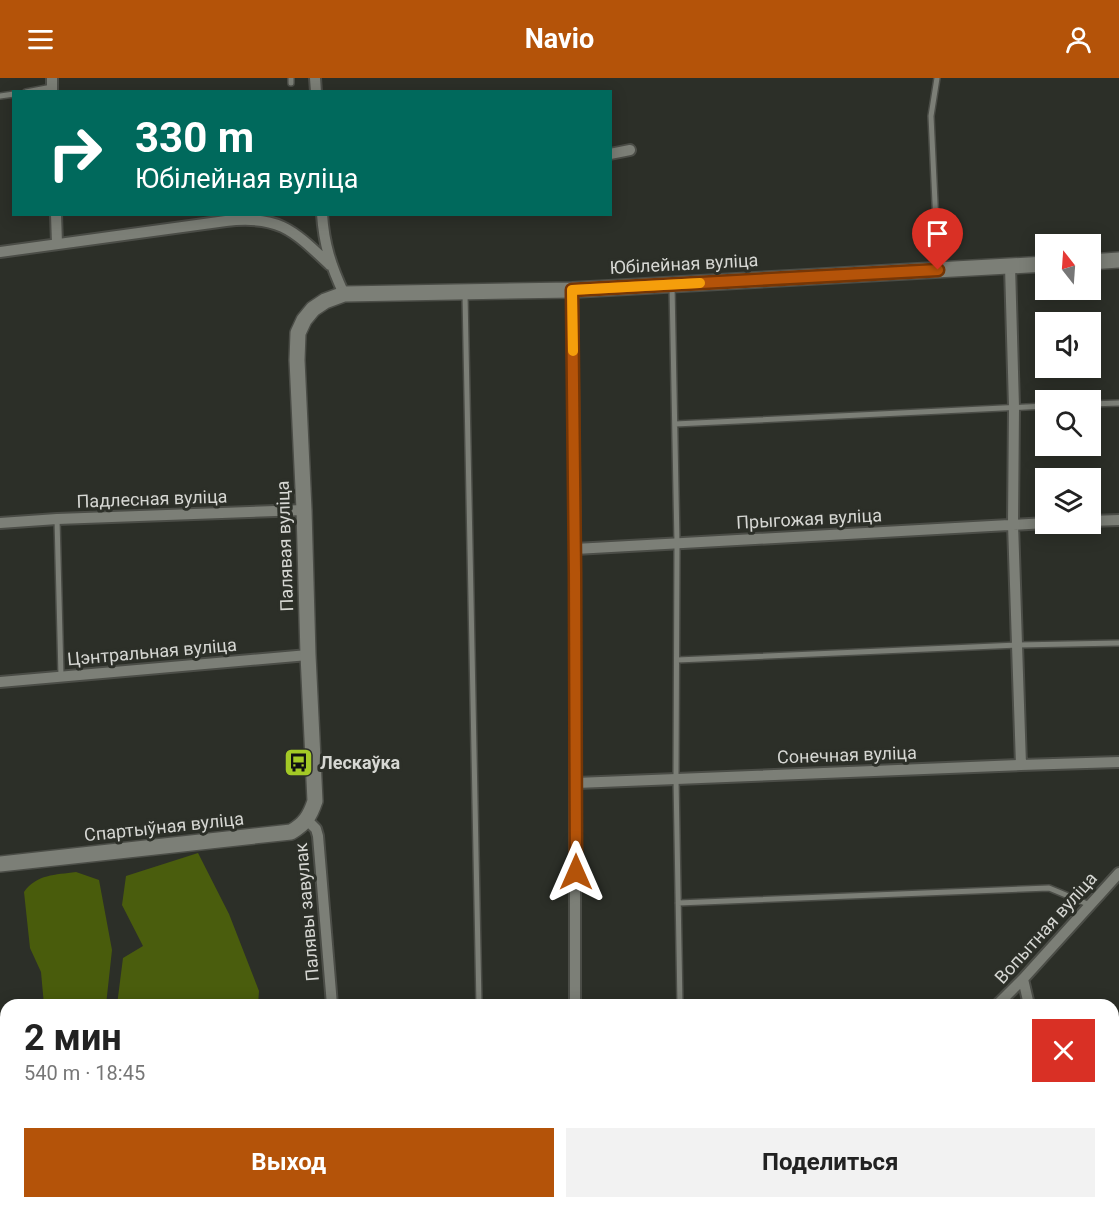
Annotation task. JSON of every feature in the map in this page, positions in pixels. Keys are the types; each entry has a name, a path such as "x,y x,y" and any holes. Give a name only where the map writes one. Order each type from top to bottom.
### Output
{"main road":[{"path":"1101,261 1119,260"},
{"name":"Юбілейная вуліца","path":"325,302 344,294 572,290 1035,265"},
{"name":"Палявая вуліца","path":"307,820 315,801 297,360 298,333 304,320 313,309 325,302"},
{"name":"Спартыўная вуліца","path":"0,864 291,832 307,820"}],"street":[{"path":"612,154 630,150"},
{"path":"56,216 57,244"},
{"path":"322,216 330,265 344,294"},
{"path":"0,252 241,219 267,220 292,232 330,265"},
{"path":"1010,267 1014,407 1013,524 1021,765"},
{"path":"572,290 576,783 575,999"},
{"name":"Падлесная вуліца","path":"0,523 304,510"},
{"path":"1101,521 1119,520"},
{"name":"Прыгожая вуліца","path":"575,549 1035,523"},
{"name":"Цэнтральная вуліца","path":"0,682 308,655"},
{"name":"Сонечная вуліца","path":"576,783 1119,762"},
{"name":"Палявы завулак","path":"307,820 316,829 318,836 332,999"},
{"name":"Вопытная вуліца","path":"1004,999 1119,873"},
{"path":"1023,979 1028,999"}],"lane":[{"path":"937,78 931,116 938,270"},
{"path":"35,90 52,86"},
{"path":"672,284 677,543 676,779 680,999"},
{"path":"465,292 479,999"},
{"path":"1101,404 1119,403"},
{"path":"675,424 1035,406"},
{"path":"57,519 61,676"},
{"path":"677,660 1018,645 1119,643"},
{"path":"678,903 1048,888 1090,905"}],"shaded area":[{"path":"198,853 229,914 259,991 258,999 118,999 123,958 143,946 122,905 126,876"},
{"path":"76,872 99,880 112,950 107,999 43,999 41,972 30,948 24,892 35,882 54,875"}],"slow traffic":[{"path":"573,351 572,290 700,283"}],"place":[{"name":"Лескаўка","path":"299,763"}],"route":[{"path":"576,872 572,290 938,270"}]}
